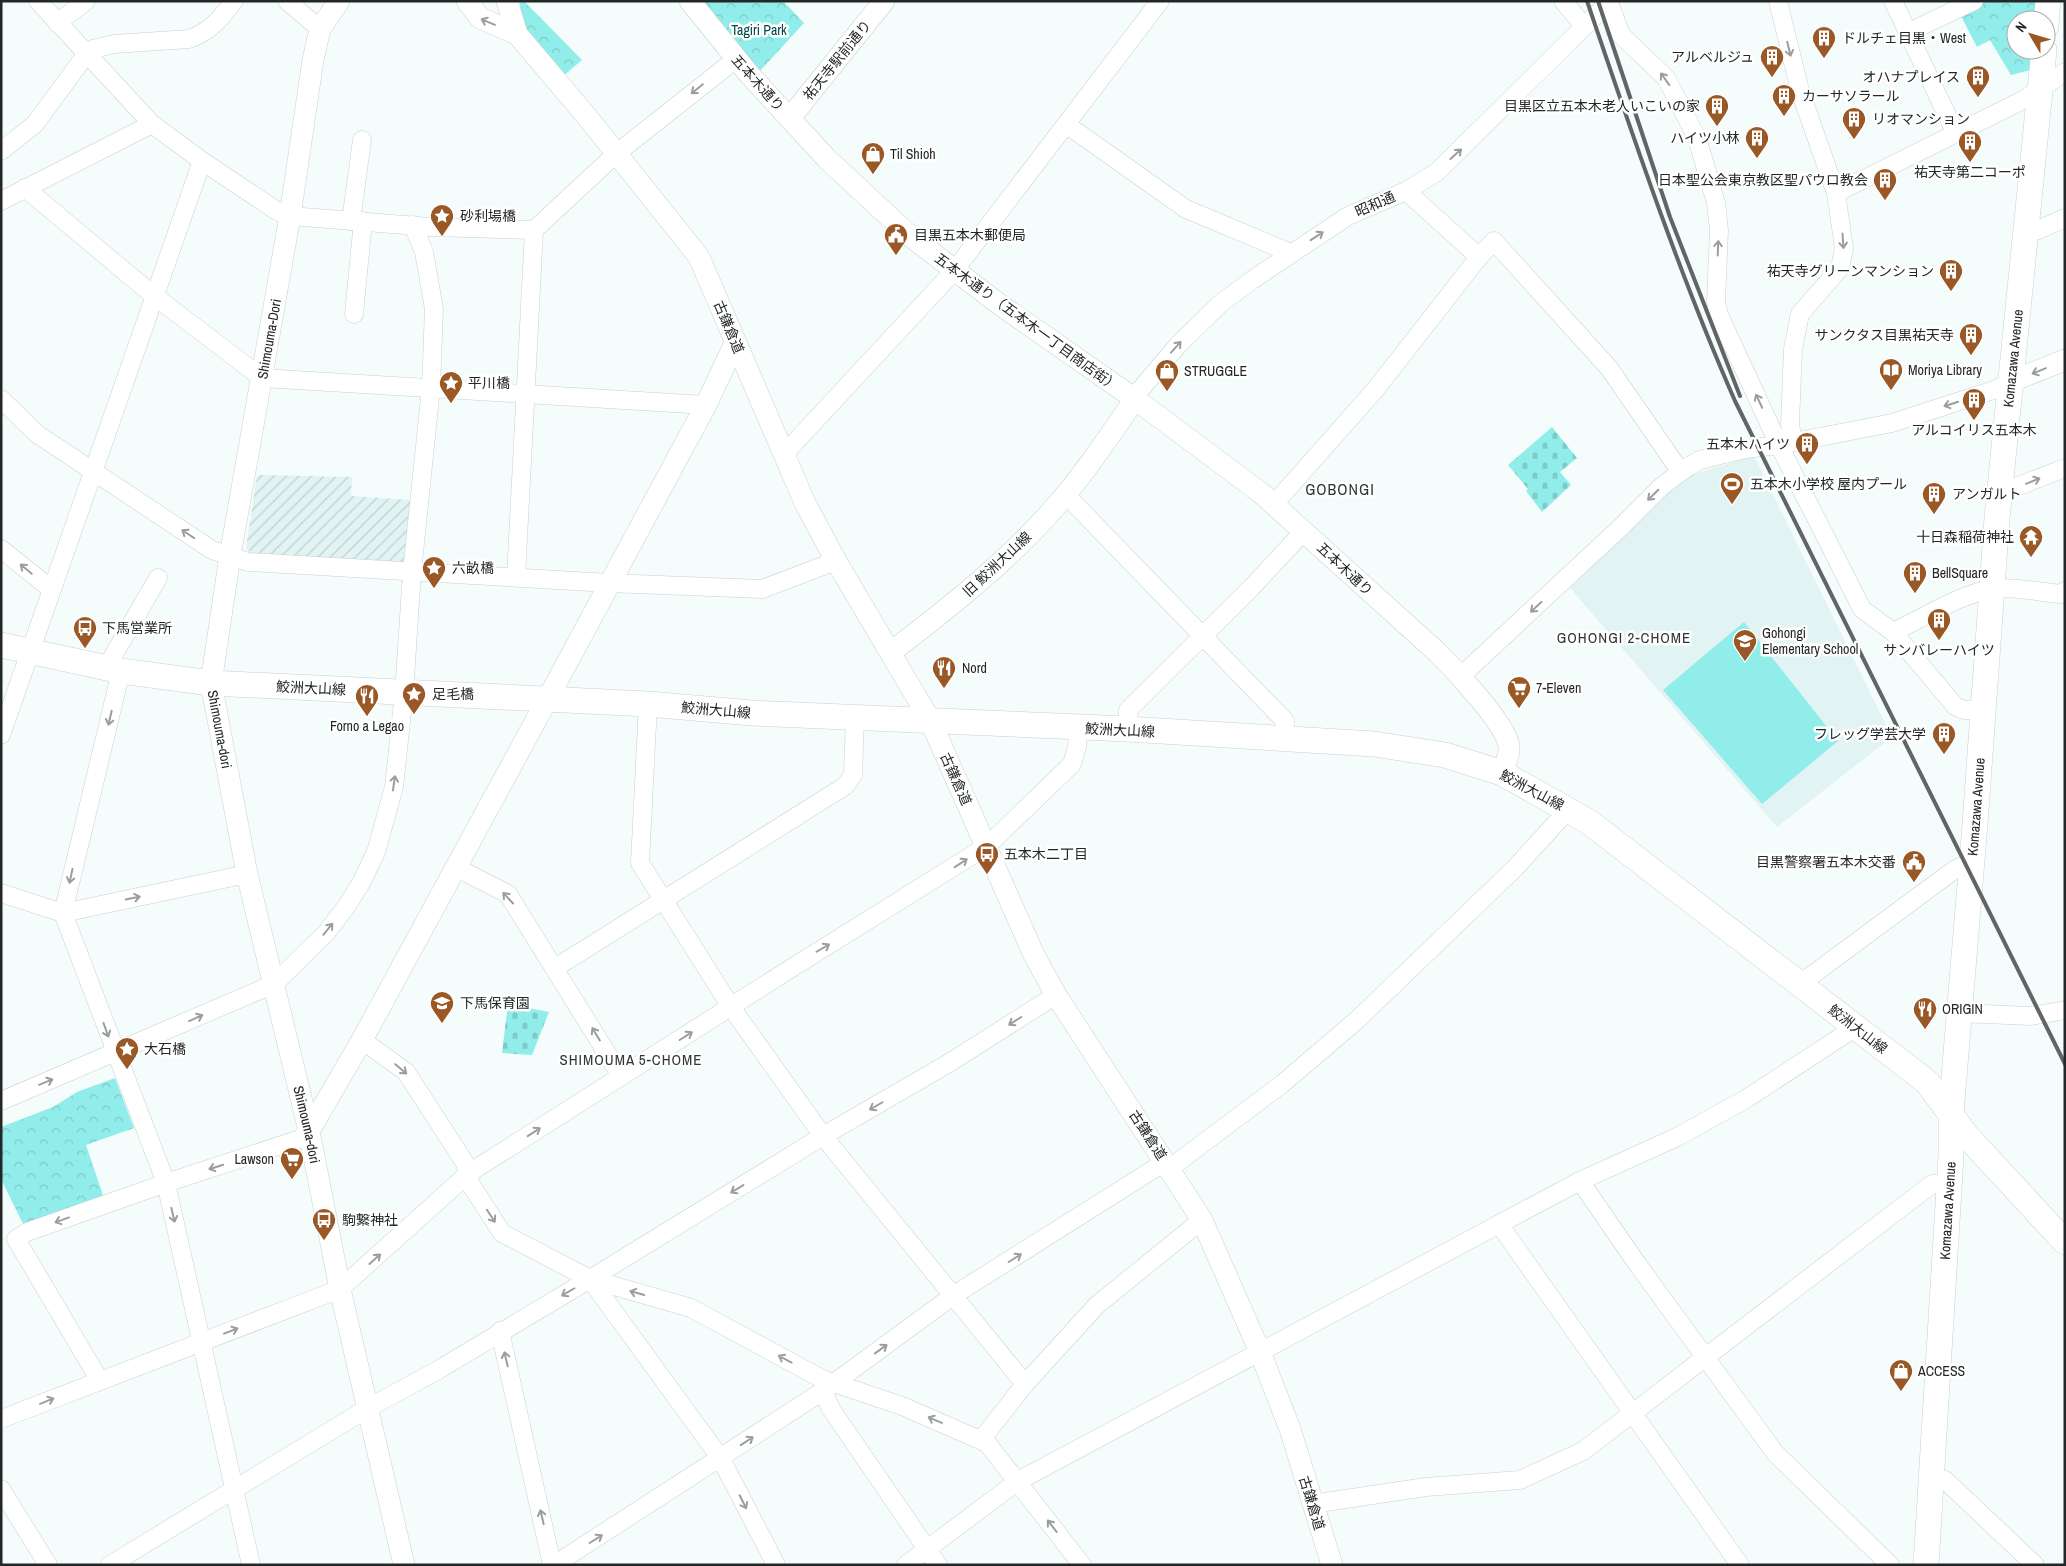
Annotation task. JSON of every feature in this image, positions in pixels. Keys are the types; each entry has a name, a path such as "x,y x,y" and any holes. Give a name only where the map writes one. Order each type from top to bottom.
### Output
{"main road":[{"name":"Komazawa Avenue","path":"1926,1565 1951,1156 1950,1113 1960,1013 1991,589 2043,60"},
{"name":"鮫洲大山線","path":"1,644 114,669 211,683 648,704 752,713 1128,729 1374,744 1444,755 1502,773 1589,822 1927,1082 1966,1134 2065,1242"}],"street":[{"path":"38,1 152,124 202,161 277,210 290,216 413,225 534,230"},
{"path":"57,23 86,1"},
{"path":"1,151 35,124 87,54 99,46 189,39 200,36 214,26 234,1"},
{"path":"287,1 320,28"},
{"name":"Shimouma-Dori","path":"211,683 230,556 290,216 313,60 320,28 339,1"},
{"name":"古鎌倉道","path":"467,1 480,18 516,34"},
{"name":"古鎌倉道","path":"507,1 516,34 617,153 699,257 805,503 836,561 891,652"},
{"name":"五本木通り","path":"690,1 736,59 790,118"},
{"name":"祐天寺駅前通り","path":"790,118 884,1"},
{"path":"784,454 954,271 1160,1"},
{"path":"1562,1 1584,26"},
{"path":"1778,1 1800,90 1836,193 1844,248 1840,268 1800,314 1793,349 1790,424 1786,444"},
{"path":"1893,1 1955,132"},
{"path":"1907,33 1974,1"},
{"path":"1609,2 1621,35 1666,78 1697,138 1716,203 1719,230 1716,302 1719,315 1786,444 1862,609 1893,632 1955,706 1964,710 1983,710"},
{"name":"昭和通","path":"1135,399 1140,390 1178,345 1220,304 1348,216 1406,191 1436,172 1609,2"},
{"path":"516,577 534,230 617,153 736,59"},
{"path":"1836,193 1955,132 2025,99 2065,72"},
{"name":"五本木通り（五本木一丁目商店街）","path":"790,118 827,159 876,206 954,271 1135,399"},
{"path":"1,201 152,124"},
{"path":"1067,125 1186,209 1292,253"},
{"path":"354,314 362,140"},
{"path":"1,735 153,295 202,161"},
{"path":"24,188 153,295 262,378 706,405"},
{"path":"1406,191 1480,257"},
{"path":"2026,232 2038,230 2065,218"},
{"path":"1,1101 115,1054 274,984 312,947 341,913 361,883 376,852 394,787 404,693 412,572 430,388 434,309 424,252 413,225"},
{"path":"1274,504 1375,390 1494,241 1609,368 1680,471"},
{"path":"100,1380 16,1239 27,1232 166,1183 300,1139 310,1131 362,1040 547,700 706,405 736,343"},
{"path":"1461,676 1680,471 1700,460 1744,449 1786,444 1892,424 1998,389 2012,381 2065,360"},
{"path":"1,399 37,434 212,550 248,562 609,584 762,589 836,561"},
{"name":"五本木通り","path":"1135,399 1274,504 1461,676 1504,732 1509,748 1502,773"},
{"name":"旧 鮫洲大山線","path":"891,652 944,612 998,564 1066,495 1135,399"},
{"path":"2000,490 2016,487 2065,468"},
{"path":"1066,495 1285,721 1284,740"},
{"path":"1128,729 1128,710 1304,531"},
{"path":"1,549 51,588"},
{"path":"158,578 114,669 63,913 115,1054 166,1183 251,1565"},
{"path":"1893,632 1969,595 1991,589 2008,588 2063,595"},
{"path":"891,652 930,720"},
{"name":"Shimouma-dori","path":"211,683 246,874 310,1131 340,1289 404,1565"},
{"path":"648,704 640,863 732,1007 824,1136 1025,1384"},
{"path":"555,968 663,898 845,786 853,775 855,718"},
{"name":"古鎌倉道","path":"930,720 1034,956 1056,995 1202,1220 1260,1352 1290,1429 1332,1565"},
{"path":"1,1419 340,1289 469,1174 987,846 1072,764 1077,747 1078,727"},
{"path":"500,1331 553,1565 721,1459 828,1388 954,1296 1168,1165 1282,1084 1357,1020 1515,868 1568,810"},
{"path":"455,866 508,894 621,1076"},
{"path":"1800,984 1954,870 1960,867 1970,868"},
{"path":"1,893 63,913 246,874"},
{"path":"110,1565 368,1408 438,1370 500,1331 590,1279 824,1136 948,1063 1056,995"},
{"path":"1960,1013 2031,1016 2065,1010"},
{"path":"906,1565 1018,1481 1580,1180 1677,1137 1746,1099 1856,1027"},
{"path":"362,1040 406,1072 465,1164 471,1185 502,1233 590,1279 690,1308 828,1388 902,1406 987,1443 1082,1565"},
{"path":"1580,1180 1638,1265 1775,1453 1890,1565"},
{"path":"1312,1504 1426,1487 1520,1480 1583,1451 1932,1184 1948,1184"},
{"path":"981,1440 1025,1384 1096,1305 1202,1220"},
{"path":"1499,1224 1740,1565"},
{"path":"590,1279 721,1459 776,1565"},
{"path":"828,1388 831,1409 938,1565"},
{"path":"1932,1478 1945,1480 2035,1565"},
{"path":"1,1488 48,1565"}],"shaded area":[{"name":"Gohongi Elementary School","path":"1754,456 1892,737 1777,827 1570,588 1670,490 1691,475"},
{"path":"257,475 352,477 351,496 411,500 406,557 401,564 251,554 246,548"}],"green space":[{"path":"520,1 524,1 582,60 562,77 521,32"},
{"name":"Tagiri Park","path":"700,1 783,1 804,23 758,73"},
{"path":"1987,1 2039,1 2038,10 2006,10 2006,60 2032,60 2031,70 2011,75 1990,40 1977,47 1960,14"},
{"path":"1552,427 1577,458 1560,472 1571,485 1542,512 1526,491 1528,489 1508,465"},
{"path":"1744,622 1838,741 1762,804 1663,690"},
{"path":"508,1004 549,1012 532,1055 502,1053"},
{"path":"115,1078 134,1128 86,1145 106,1204 27,1232 1,1179 1,1127 53,1107 77,1092"}],"railway":[{"path":"1587,1 1675,253 1735,401 2065,1064"},
{"path":"1598,1 1670,217 1740,396"}],"place":[{"name":"ドルチェ目黒・West","path":"1824,59"},
{"name":"アルベルジュ","path":"1772,78"},
{"name":"オハナプレイス","path":"1978,98"},
{"name":"カーサソラール","path":"1784,117"},
{"name":"目黒区立五本木老人いこいの家","path":"1717,127"},
{"name":"リオマンション","path":"1854,140"},
{"name":"ハイツ小林","path":"1757,159"},
{"name":"祐天寺第二コーポ","path":"1970,163"},
{"name":"Til Shioh","path":"873,175"},
{"name":"日本聖公会東京教区聖パウロ教会","path":"1885,201"},
{"name":"砂利場橋","path":"442,237"},
{"name":"目黒五本木郵便局","path":"896,256"},
{"name":"祐天寺グリーンマンション","path":"1951,292"},
{"name":"サンクタス目黒祐天寺","path":"1971,356"},
{"name":"Moriya Library","path":"1891,391"},
{"name":"STRUGGLE","path":"1167,392"},
{"name":"平川橋","path":"451,404"},
{"name":"アルコイリス五本木","path":"1974,421"},
{"name":"五本木ハイツ","path":"1807,465"},
{"name":"五本木小学校 屋内プール","path":"1732,505"},
{"name":"アンガルト","path":"1934,515"},
{"name":"十日森稲荷神社","path":"2031,558"},
{"name":"六畝橋","path":"434,589"},
{"name":"BellSquare","path":"1915,594"},
{"name":"サンバレーハイツ","path":"1939,641"},
{"name":"下馬営業所","path":"85,649"},
{"name":"Gohongi Elementary School","path":"1745,662"},
{"name":"Nord","path":"944,689"},
{"name":"7-Eleven","path":"1519,709"},
{"name":"足毛橋","path":"414,715"},
{"name":"Forno a Legao","path":"367,717"},
{"name":"フレッグ学芸大学","path":"1944,755"},
{"name":"五本木二丁目","path":"987,875"},
{"name":"目黒警察署五本木交番","path":"1914,883"},
{"name":"下馬保育園","path":"442,1024"},
{"name":"ORIGIN","path":"1925,1030"},
{"name":"大石橋","path":"127,1070"},
{"name":"Lawson","path":"292,1180"},
{"name":"駒繋神社","path":"324,1241"},
{"name":"ACCESS","path":"1901,1392"}],"district":[{"name":"GOBONGI","path":"1340,489"},
{"name":"GOHONGI 2-CHOME","path":"1624,638"},
{"name":"SHIMOUMA 5-CHOME","path":"631,1060"}]}
